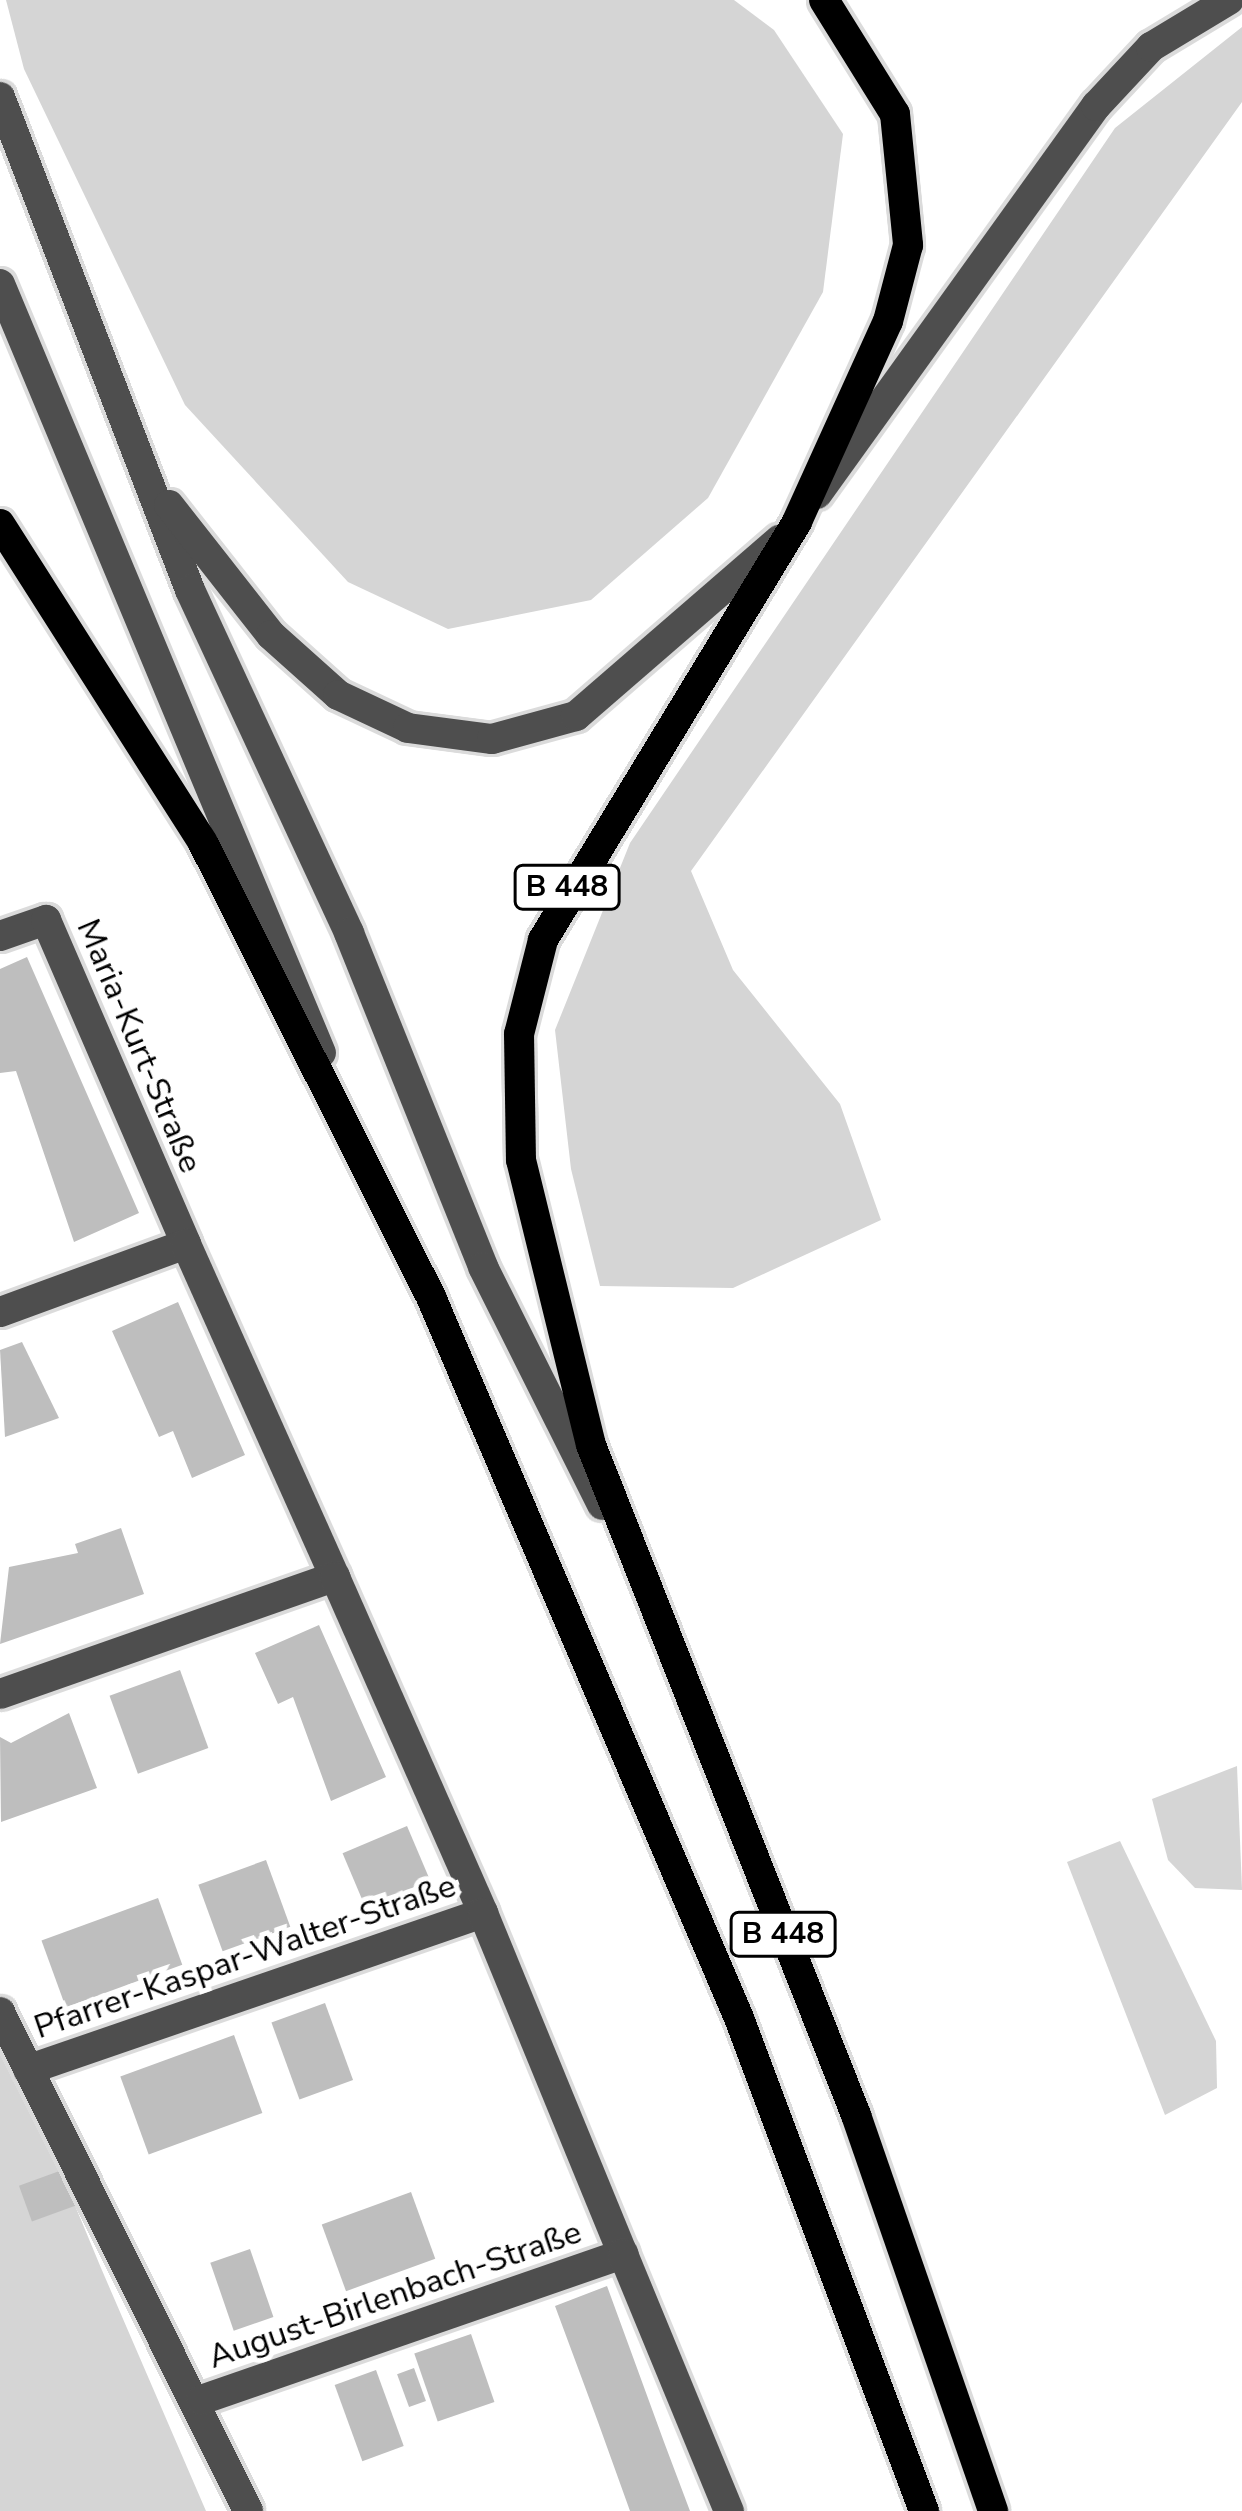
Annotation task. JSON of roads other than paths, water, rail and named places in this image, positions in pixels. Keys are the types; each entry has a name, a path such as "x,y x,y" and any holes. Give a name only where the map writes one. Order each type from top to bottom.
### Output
{"main road":[{"name":"B 448","path":"824,0 882,82 911,196 888,321 797,522 578,866 543,940 519,1034 521,1160 544,1283 645,1591 856,2115 992,2511"},
{"name":"B 448","path":"0,524 203,843 340,1106 730,1996 924,2511"}],"street":[{"path":"127,440 195,544 338,695 407,728 492,739 576,716 650,662 797,522 1096,106 1151,47 1229,0"},
{"path":"0,98 127,440 483,1267 645,1591"},
{"path":"2,297 266,906 340,1106"},
{"name":"Maria-Kurt-Straße","path":"0,936 46,920 335,1577"},
{"path":"0,1312 186,1244"},
{"path":"0,1694 335,1577"},
{"name":"Pfarrer-Kaspar-Walter-Straße","path":"28,2070 483,1913 335,1577"},
{"path":"483,1913 623,2254"},
{"path":"0,2012 201,2400 248,2511"},
{"name":"August-Birlenbach-Straße","path":"201,2400 623,2254 729,2511"}]}
